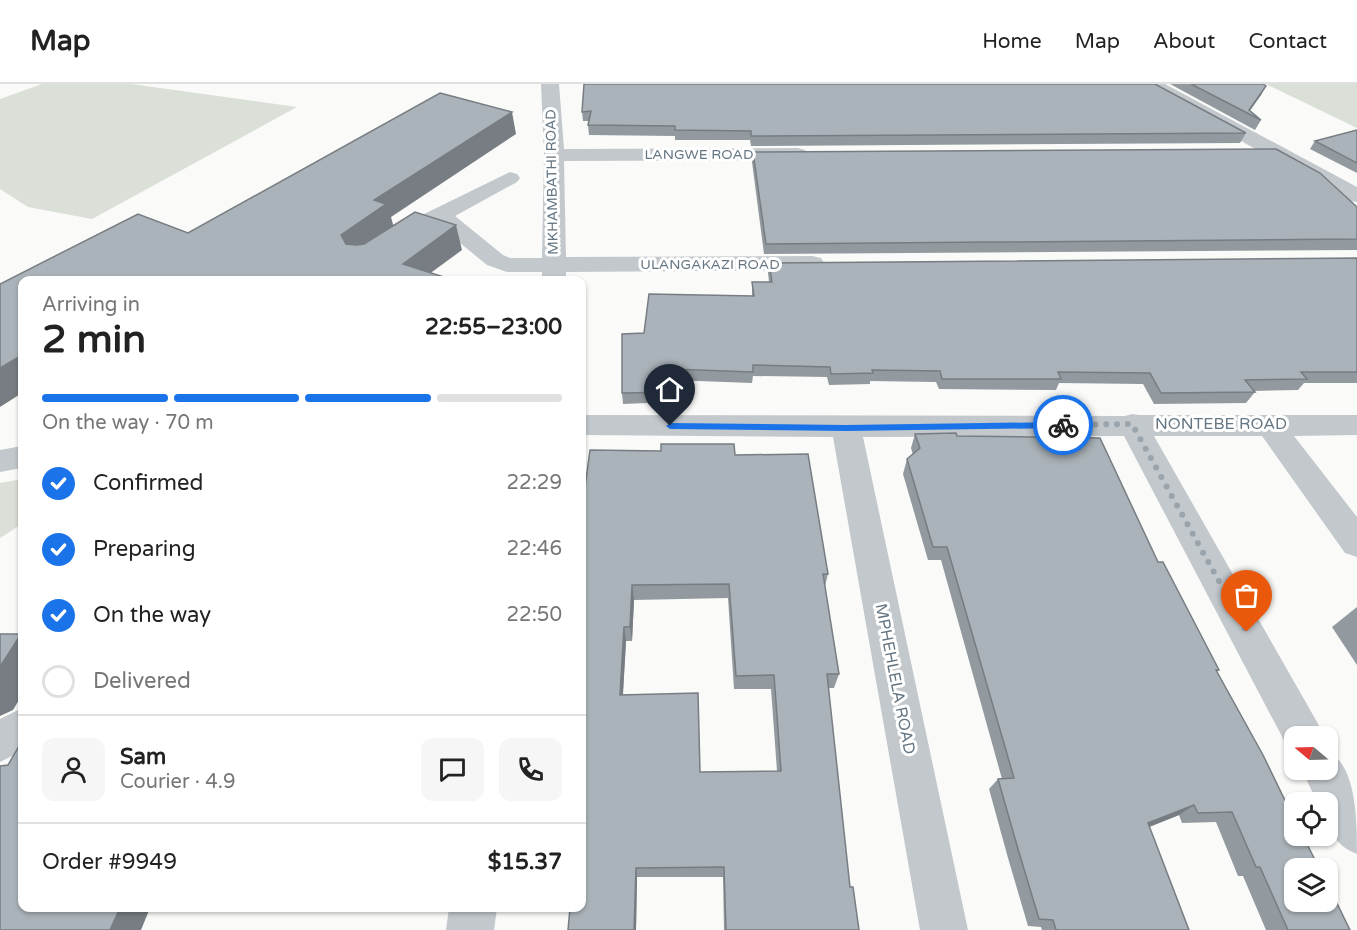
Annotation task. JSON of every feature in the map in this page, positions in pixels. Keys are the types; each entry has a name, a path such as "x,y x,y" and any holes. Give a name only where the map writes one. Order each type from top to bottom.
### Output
{"street":[{"name":"MKHAMBATHI ROAD","path":"550,84 554,155 554,273"},
{"path":"1152,84 1357,196"},
{"path":"1230,152 1277,151"},
{"name":"LANGWE ROAD","path":"554,155 814,154"},
{"path":"407,232 510,178"},
{"name":"ULANGAKAZI ROAD","path":"440,215 495,260 507,265 554,273 837,263"},
{"path":"1132,424 1298,726"},
{"name":"NONTEBE ROAD","path":"586,425 846,428 1132,424 1357,425"},
{"path":"1270,424 1357,543"},
{"name":"MPHEHLELA ROAD","path":"846,428 944,930"},
{"path":"0,461 18,458"},
{"path":"0,742 18,731"},
{"path":"1328,780 1357,832"},
{"path":"470,930 472,912"}],"shaded area":[{"path":"42,84 131,84 297,107 92,219 28,207 0,189 0,99"},
{"path":"1266,84 1357,84 1357,128"},
{"path":"18,480 18,527 0,538 0,483"}],"building":[{"path":"584,84 1155,84 1246,133 751,136 751,131 675,130 675,126 588,125 591,111 582,112"},
{"path":"1191,84 1263,84 1266,86 1249,110 1261,120"},
{"path":"440,93 512,112 374,200 386,204 341,235 346,244 364,244 415,212 456,225 403,264 440,276 18,276 18,357 0,368 0,284 138,214 188,233"},
{"path":"1357,130 1357,163 1315,141"},
{"path":"1276,149 1320,173 1357,207 1357,239 766,244 753,152"},
{"path":"1357,258 1357,372 1301,372 1307,379 1245,380 1255,392 1161,393 1150,373 1058,372 1061,379 942,379 940,371 872,370 873,373 831,374 830,367 753,365 753,372 670,369 672,392 622,393 622,334 644,333 649,294 754,296 752,282 772,282 769,263"},
{"path":"956,433 957,436 1100,438 1158,562 1163,562 1219,670 1216,670 1284,798 1284,846 1308,846 1314,858 1284,858 1284,912 1338,912 1338,905 1350,930 1288,930 1260,867 1256,867 1232,812 1198,813 1194,805 1148,823 1189,930 1056,930 1053,920 1039,919 998,779 1014,778 947,547 933,547 907,459 920,448 915,434"},
{"path":"661,444 734,444 735,455 808,454 828,574 823,574 839,674 827,674 850,887 853,887 859,930 726,930 724,867 636,868 634,930 568,930 570,912 586,912 586,480 590,450 661,451","holes":["729,584 736,676 774,675 781,771 700,772 698,693 620,695 624,627 630,627 632,585"]},
{"path":"0,634 18,634 18,639 0,667"},
{"path":"18,748 18,912 118,912 110,930 0,930 0,766 8,765"}],"way so far":[{"path":"1063,425 1132,424 1247,632"}],"route":[{"path":"670,426 846,428 1063,425"}]}
